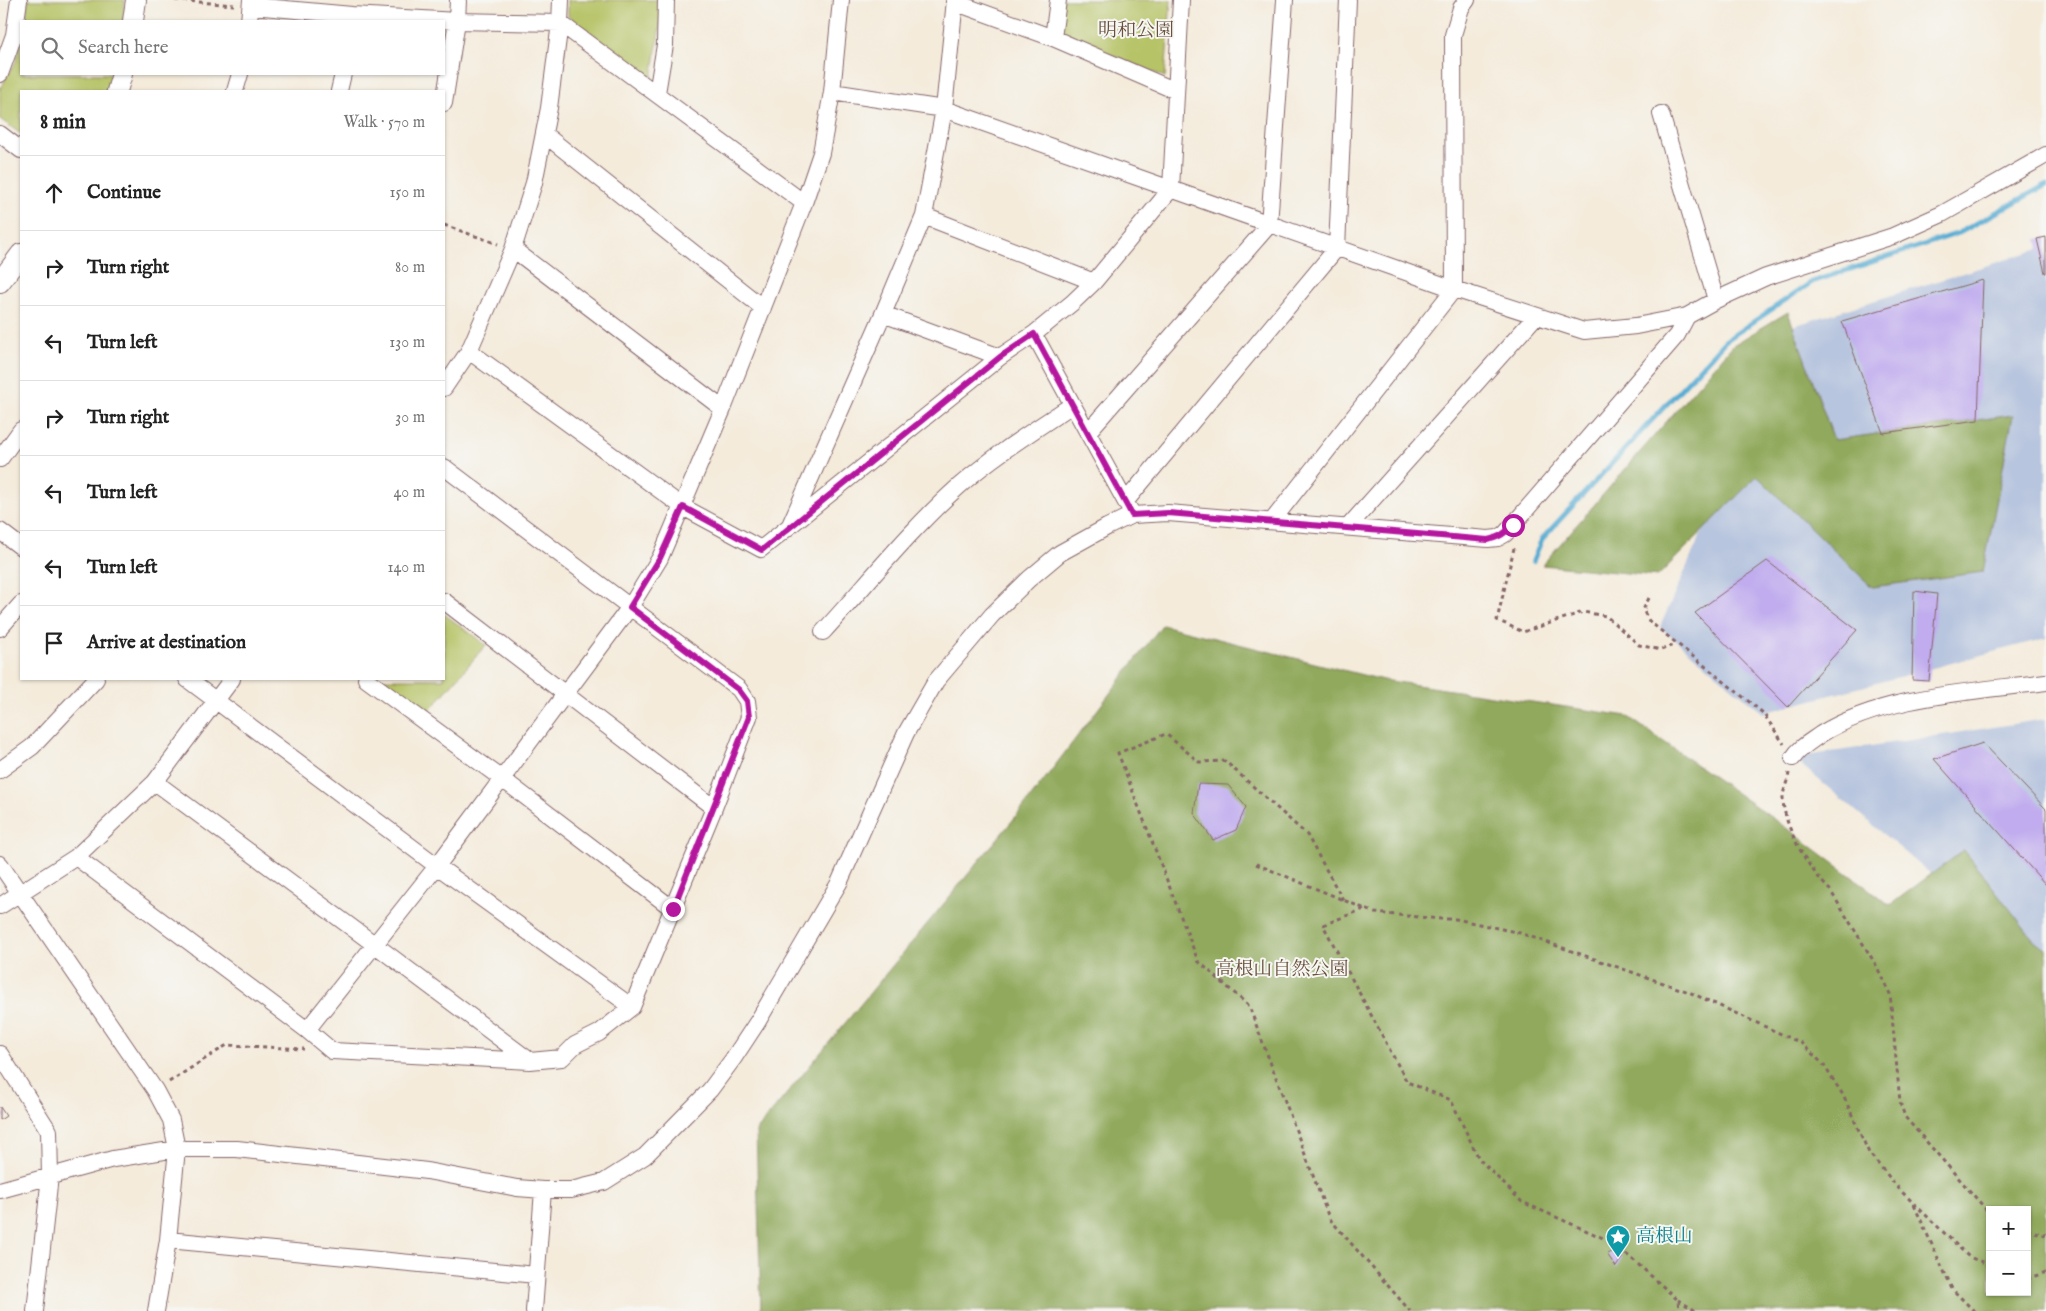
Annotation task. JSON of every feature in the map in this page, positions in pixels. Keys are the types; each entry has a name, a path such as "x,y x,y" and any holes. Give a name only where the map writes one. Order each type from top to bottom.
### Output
{"street":[{"path":"0,74 14,35 19,0"},
{"path":"133,20 136,0"},
{"path":"445,97 457,21 458,0"},
{"path":"445,386 469,350 513,249 534,182 550,108 561,0"},
{"path":"657,93 665,45 666,0"},
{"path":"308,1030 437,866 630,607 660,558 723,410 804,203 821,153 832,92 841,0"},
{"path":"1053,38 1058,0"},
{"path":"469,350 683,507 762,550 1000,357 1034,334 1072,303 1094,282 1171,189 1181,0"},
{"path":"1088,432 1269,225 1285,0"},
{"path":"0,1190 113,1159 177,1149 246,1150 427,1171 517,1188 543,1190 571,1190 604,1182 645,1156 710,1090 758,1022 839,883 906,733 936,681 992,615 1029,579 1060,553 1107,527 1129,508 1336,248 1348,0"},
{"path":"1272,521 1454,289 1453,35 1461,8 1467,0"},
{"path":"789,527 884,314 924,216 944,109 954,1 1053,38 1176,91"},
{"path":"251,9 352,12 457,21 560,23 804,203"},
{"path":"117,90 122,75"},
{"path":"235,90 240,75"},
{"path":"339,90 343,75"},
{"path":"832,92 944,109 1269,225 1454,289 1584,331 1636,326 1687,316 1716,300 1766,278 1893,236 1964,202 2046,155"},
{"path":"1661,114 1716,300"},
{"path":"0,134 20,149"},
{"path":"544,134 763,308"},
{"path":"924,216 1094,282"},
{"path":"513,249 723,410"},
{"path":"0,282 20,255"},
{"path":"884,314 1000,357"},
{"path":"1348,527 1536,316"},
{"path":"1129,508 1168,513 1488,540 1498,538 1505,534 1677,335 1687,316"},
{"path":"1034,334 1129,508"},
{"path":"823,632 928,516 959,486 1012,444 1072,406"},
{"path":"0,459 20,431"},
{"path":"76,856 308,1030 332,1051 530,1061 562,1058 575,1045 599,1033 632,1007 714,808 749,717 747,701 739,690 445,468"},
{"path":"0,531 20,546"},
{"path":"445,602 714,808"},
{"path":"0,628 20,605"},
{"path":"0,770 32,747 95,680"},
{"path":"188,680 437,866 632,1007"},
{"path":"0,906 76,856 155,782 231,680"},
{"path":"367,680 501,778 673,909"},
{"path":"1793,758 1799,748 1839,724 1884,708 1915,700 2046,682"},
{"path":"155,782 530,1061"},
{"path":"0,864 155,1090 170,1120 177,1149 168,1240 156,1311"},
{"path":"0,1054 49,1131 50,1176 35,1311"},
{"path":"534,1311 543,1190"},
{"path":"168,1240 536,1275"}],"path":[{"path":"175,0 251,9"},
{"path":"445,225 513,249"},
{"path":"1505,534 1514,546 1497,620 1523,632 1583,612 1606,616 1639,645 1661,650 1677,644"},
{"path":"1649,598 1643,610 1649,621 1763,714 1793,758 1783,795 1795,842 1820,880 1834,897 1876,965 1890,994 1900,1102 1905,1117 1986,1209"},
{"path":"1343,900 1307,835 1225,761 1199,762 1166,734 1118,753 1198,961 1249,1006 1329,1218 1410,1311"},
{"path":"1256,864 1375,913 1456,919 1520,933 1689,992 1801,1044 1822,1064 1843,1095 1869,1153 1900,1190 1970,1258 1986,1264"},
{"path":"1364,909 1324,925 1407,1082 1451,1100 1479,1159 1522,1202 1601,1237 1630,1257 1678,1300 1696,1311"},
{"path":"155,1090 227,1045 332,1051"},
{"path":"1912,1202 1952,1289 1974,1311"},
{"path":"2031,1231 2046,1235"},
{"path":"2031,1278 2046,1272"},
{"path":"1678,1300 1679,1311"}],"shaded area":[{"path":"2046,247 2046,638 1763,713 1660,627 1793,326"},
{"path":"2046,719 2046,971 1793,758"}],"green space":[{"path":"28,0 125,0 123,20 25,20"},
{"path":"568,0 661,0 662,13 652,78 568,16"},
{"name":"明和公園","path":"1063,0 1171,0 1165,77 1059,34"},
{"path":"20,43 20,75 112,75 106,90 20,90 20,133 0,119 0,89 16,61"},
{"path":"1788,312 1834,440 2013,415 1983,572 1872,587 1757,476 1658,576 1542,565 1733,345"},
{"path":"445,615 486,645 429,711 383,680 445,680"},
{"name":"高根山自然公園","path":"1162,625 1383,680 1627,716 1792,832 1890,905 1964,850 2033,939 2046,949 2046,1311 761,1311 756,1131 1022,809"}],"building":[{"path":"2046,237 2046,273 2045,273 2037,239"},
{"path":"1983,280 1978,420 1883,433 1842,321"},
{"path":"1767,561 1857,630 1788,707 1695,613"},
{"path":"1914,591 1937,594 1929,681 1912,680"},
{"path":"1983,743 2046,809 2046,885 1934,759"},
{"path":"1198,784 1228,785 1246,807 1236,830 1213,840 1194,813"},
{"path":"0,1107 6,1116 0,1120"},
{"path":"1618,1249 1622,1258 1616,1267 1607,1254"}],"waterway":[{"path":"1533,561 1542,539 1725,341 1812,282 1959,233 2046,185"}],"place":[{"name":"高根山","path":"1618,1258"}],"route":[{"path":"673,909 749,717 747,701 739,690 630,607 660,558 683,507 762,550 1000,357 1034,334 1132,515 1168,513 1488,540 1505,534 1513,525"}]}
